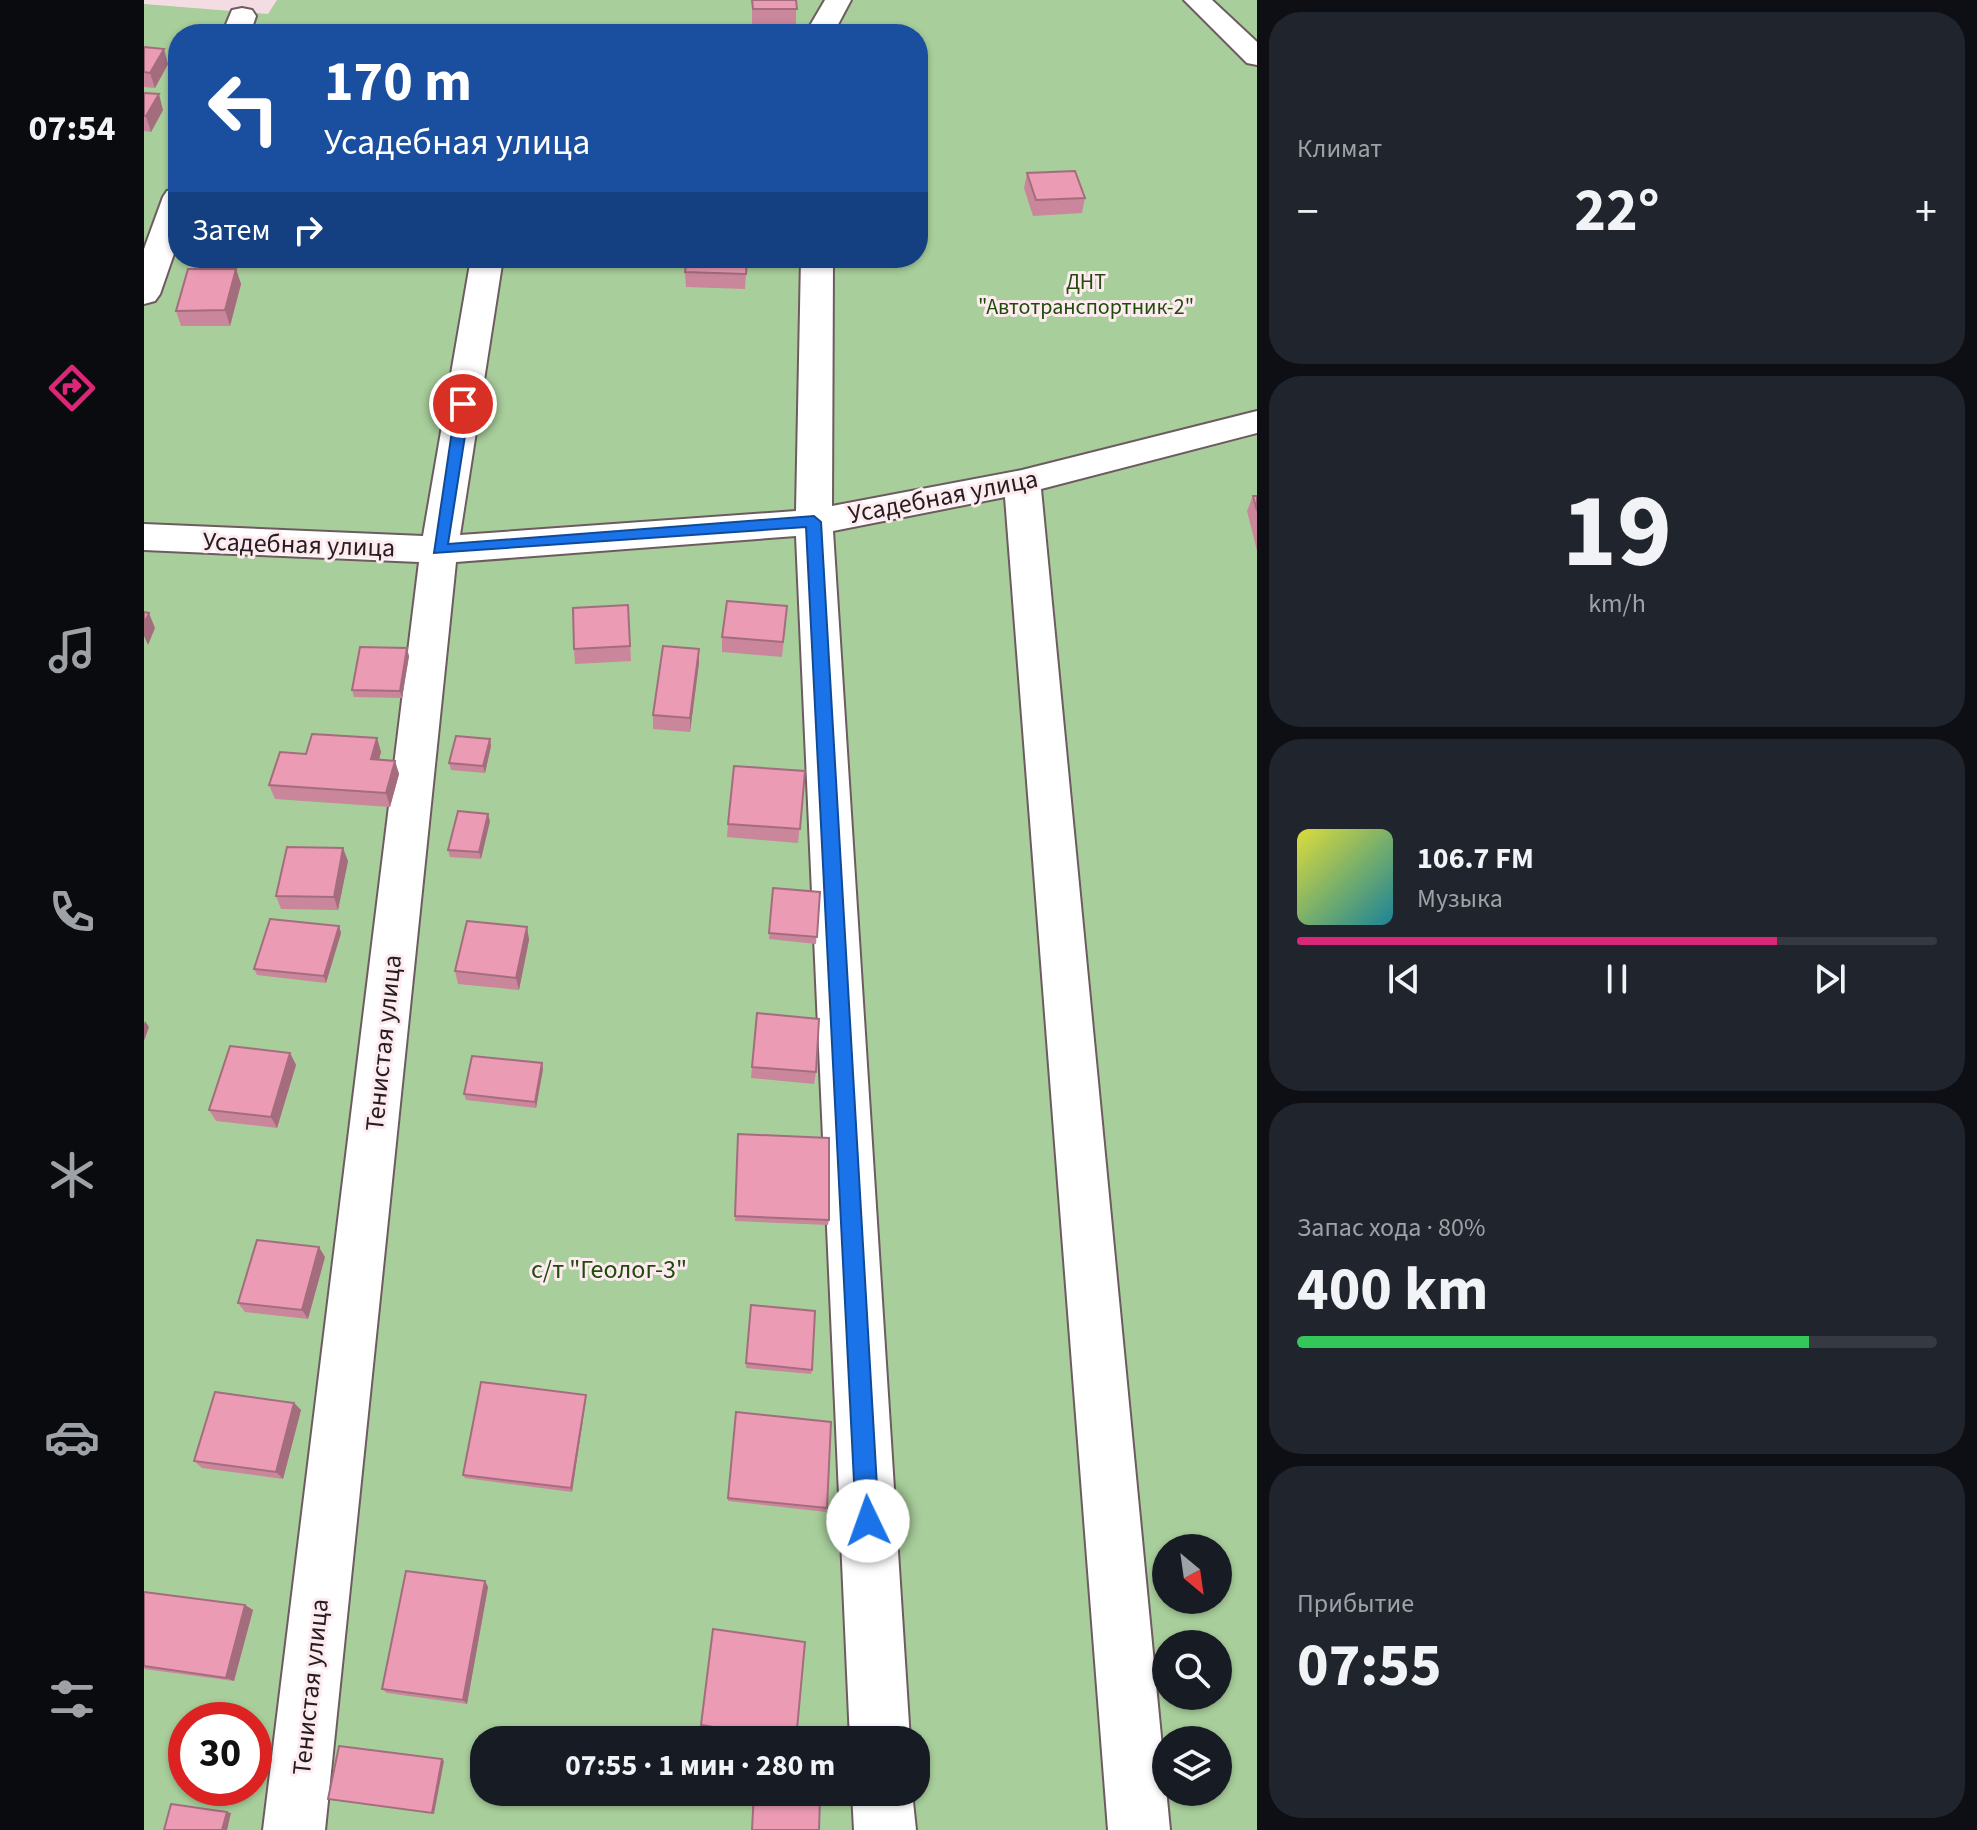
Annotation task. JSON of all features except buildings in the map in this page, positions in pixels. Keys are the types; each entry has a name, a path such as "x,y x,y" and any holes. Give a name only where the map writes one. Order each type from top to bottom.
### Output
{"street":[{"path":"825,24 838,0"},
{"path":"1197,0 1257,57"},
{"path":"144,294 168,226"},
{"name":"Тенистая улица","path":"294,1830 439,550 485,268"},
{"path":"817,268 814,522 879,1726"},
{"name":"Усадебная улица","path":"144,537 439,550 814,522 1022,482 1257,422"},
{"path":"1022,482 1139,1830"},
{"path":"883,1806 885,1830"}],"green space":[{"name":"с/т \"Геолог-3\"","path":"277,0 1257,0 1257,1830 144,1830 144,4 268,14"}],"route":[{"path":"463,404 439,550 814,522 868,1521"}],"park label":[{"name":"ДНТ \"Автотранспортник-2\"","path":"1086,294"}]}
